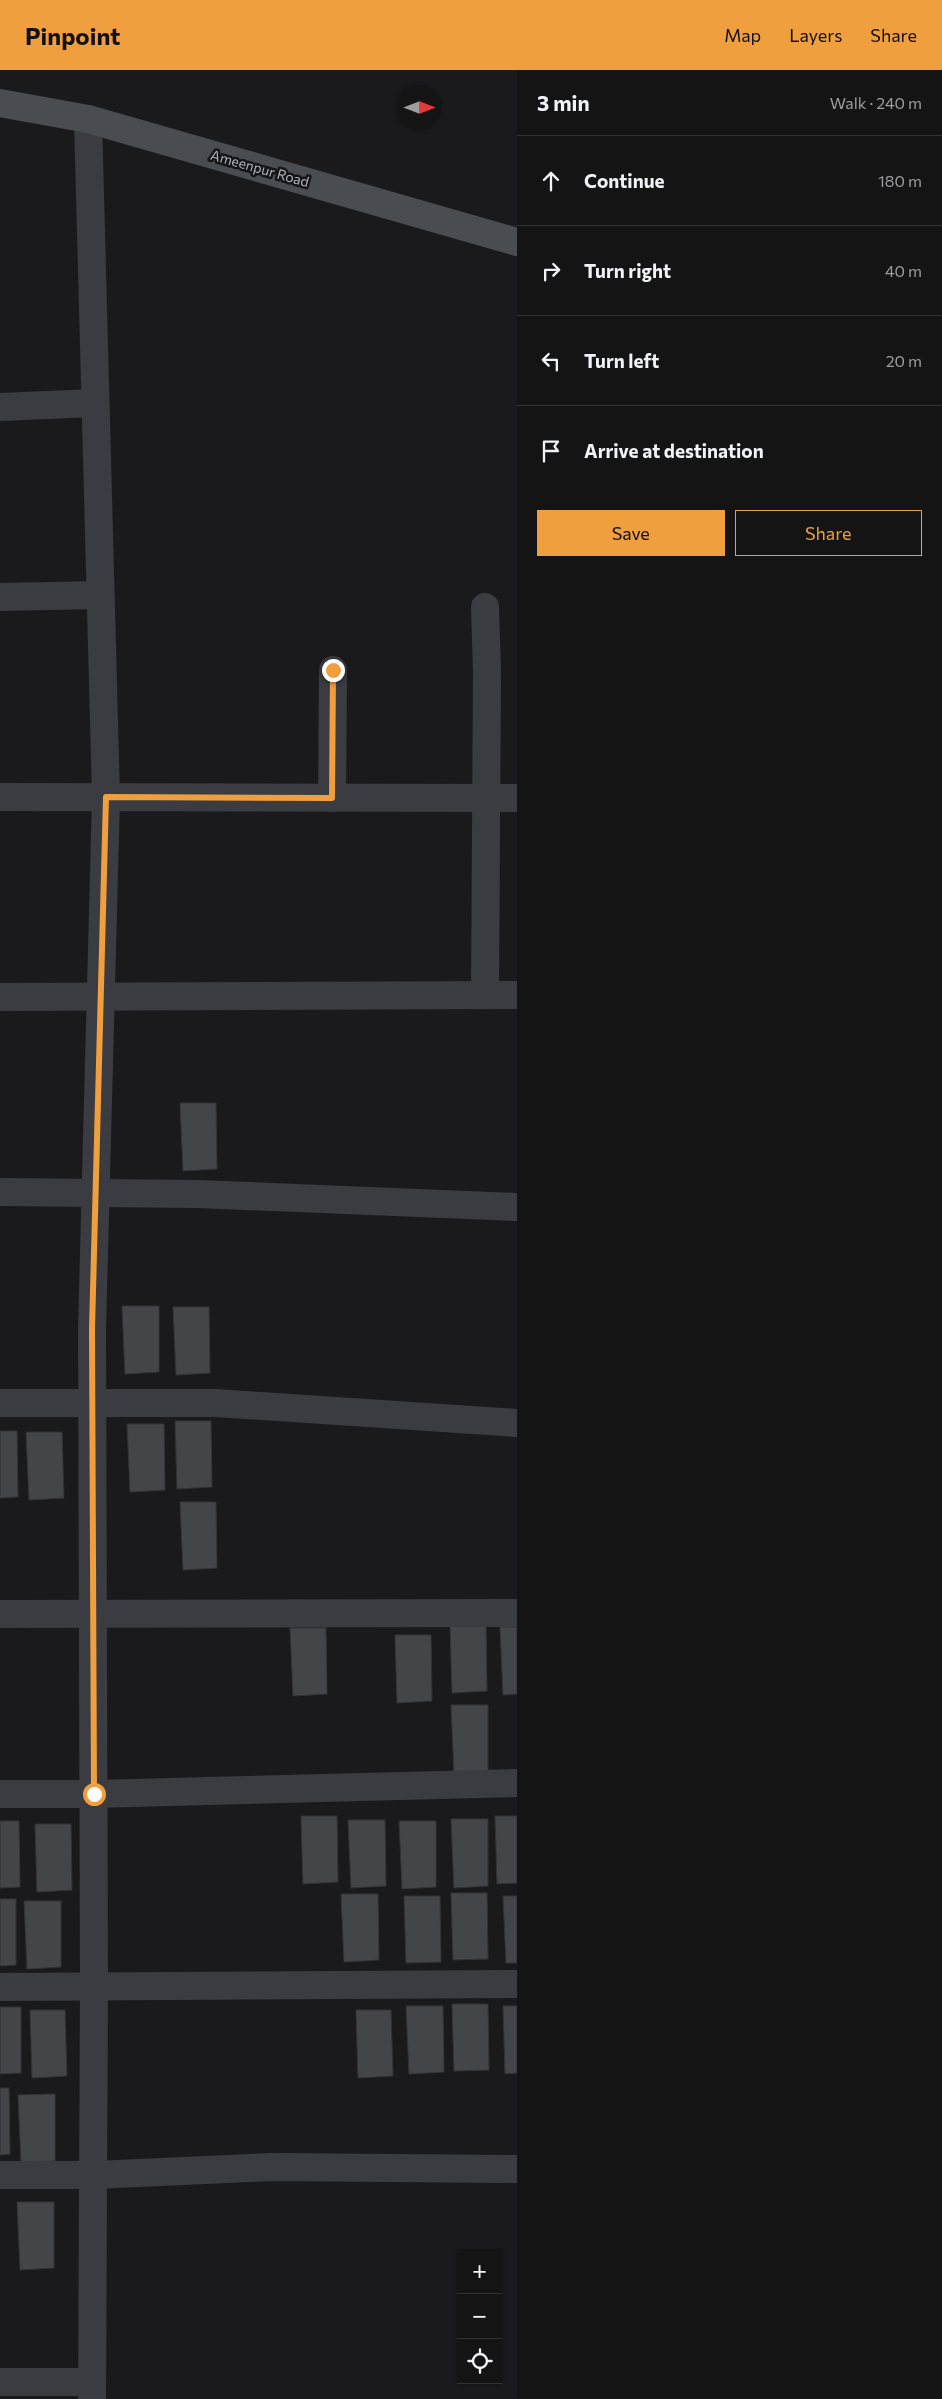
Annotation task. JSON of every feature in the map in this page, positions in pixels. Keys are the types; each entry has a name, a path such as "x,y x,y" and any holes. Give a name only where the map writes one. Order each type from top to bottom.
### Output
{"street":[{"name":"Ameenpur Road","path":"0,103 88,119 517,242"},
{"path":"0,2382 92,2390 94,1794 92,1402 95,1194 106,797 88,119"},
{"path":"0,407 95,404"},
{"path":"0,597 100,595"},
{"path":"485,607 487,672 485,995"},
{"path":"332,798 333,670"},
{"path":"0,797 517,798"},
{"path":"0,997 100,995 517,995"},
{"path":"0,1192 198,1194 517,1207"},
{"path":"0,1404 92,1402 216,1403 517,1423"},
{"path":"0,1614 92,1616 517,1613"},
{"path":"0,1794 94,1794 517,1783"},
{"path":"0,1987 517,1984"},
{"path":"0,2175 94,2174 272,2166 517,2169"}],"building":[{"path":"180,1103 216,1103 217,1169 183,1171"},
{"path":"122,1306 159,1306 159,1372 125,1374"},
{"path":"173,1307 209,1307 210,1373 176,1375"},
{"path":"175,1421 211,1421 212,1487 177,1489"},
{"path":"127,1424 164,1424 165,1490 130,1492"},
{"path":"0,1431 17,1431 18,1497 0,1498"},
{"path":"26,1432 62,1432 64,1498 29,1500"},
{"path":"180,1502 216,1502 217,1568 183,1570"},
{"path":"450,1625 486,1625 487,1691 452,1693"},
{"path":"500,1627 517,1627 517,1694 503,1695"},
{"path":"290,1628 326,1628 327,1694 293,1696"},
{"path":"395,1635 431,1635 432,1701 397,1703"},
{"path":"451,1705 488,1705 488,1771 454,1773"},
{"path":"301,1816 337,1816 338,1882 303,1884"},
{"path":"495,1816 517,1816 517,1883 497,1884"},
{"path":"451,1819 488,1819 488,1886 454,1888"},
{"path":"348,1820 385,1820 386,1886 351,1888"},
{"path":"0,1821 19,1821 20,1887 0,1888"},
{"path":"399,1821 436,1821 436,1887 402,1889"},
{"path":"35,1824 71,1824 72,1890 37,1892"},
{"path":"451,1893 487,1893 488,1959 453,1960"},
{"path":"341,1894 378,1894 379,1960 344,1962"},
{"path":"404,1896 440,1896 441,1962 406,1963"},
{"path":"503,1896 517,1896 517,1963 506,1963"},
{"path":"0,1899 16,1899 16,1965 0,1966"},
{"path":"24,1901 61,1901 61,1967 27,1969"},
{"path":"452,2004 488,2004 489,2070 454,2071"},
{"path":"406,2006 443,2006 444,2072 409,2074"},
{"path":"503,2006 517,2006 517,2073 505,2074"},
{"path":"0,2007 21,2007 21,2073 0,2074"},
{"path":"30,2010 65,2010 67,2076 32,2078"},
{"path":"356,2010 391,2010 393,2076 358,2078"},
{"path":"0,2088 9,2088 10,2154 0,2155"},
{"path":"55,2094 55,2161 21,2162 18,2095"},
{"path":"17,2202 54,2202 54,2268 20,2270"}],"route":[{"path":"94,1794 92,1329 106,797 332,798 333,670"}]}
